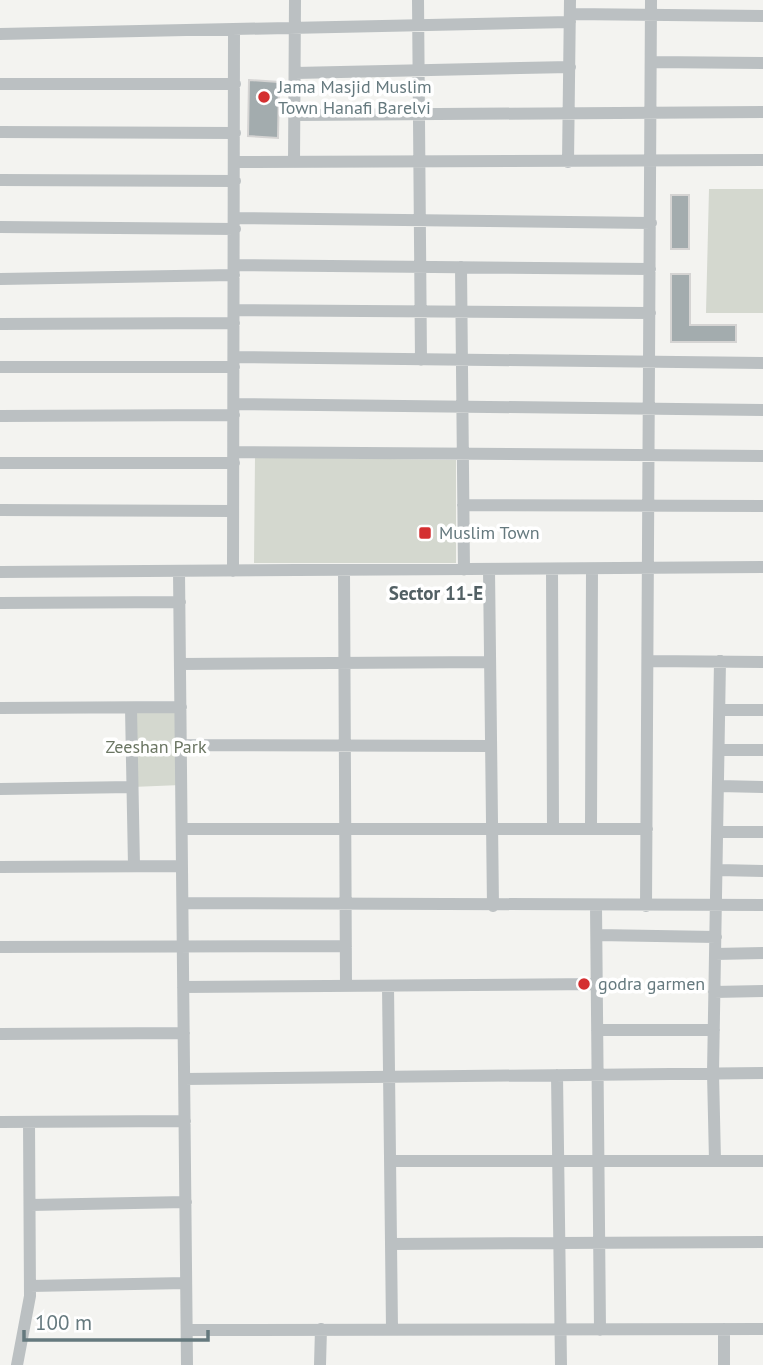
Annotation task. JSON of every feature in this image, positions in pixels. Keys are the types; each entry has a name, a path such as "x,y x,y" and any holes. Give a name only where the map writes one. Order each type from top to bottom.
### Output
{"street":[{"path":"294,162 295,0"},
{"path":"418,0 421,359"},
{"path":"568,162 570,0"},
{"path":"646,906 651,0"},
{"path":"0,34 419,25 651,15 763,16"},
{"path":"233,571 234,30"},
{"path":"651,62 763,63"},
{"path":"295,73 570,67"},
{"path":"0,84 235,84"},
{"path":"295,115 763,112"},
{"path":"0,132 235,134"},
{"path":"235,162 763,160"},
{"path":"0,180 235,181"},
{"path":"0,227 421,221 651,223"},
{"path":"0,279 234,270 421,267 650,269"},
{"path":"461,267 464,570"},
{"path":"0,324 421,311 650,313"},
{"path":"0,367 421,359 763,363"},
{"path":"0,416 462,407 763,410"},
{"path":"0,463 463,453 763,456"},
{"path":"463,505 763,506"},
{"path":"0,510 233,511"},
{"path":"0,572 763,567"},
{"path":"552,569 553,828"},
{"path":"591,828 592,569"},
{"path":"489,570 493,905"},
{"path":"344,571 346,986"},
{"path":"180,572 187,1365"},
{"path":"0,603 180,602"},
{"path":"648,661 763,662"},
{"path":"715,1161 713,1030 719,832 720,661"},
{"path":"180,664 490,662"},
{"path":"0,708 181,707"},
{"path":"131,708 134,866"},
{"path":"720,710 763,710"},
{"path":"181,745 491,746"},
{"path":"719,750 763,750"},
{"path":"719,786 763,787"},
{"path":"0,789 132,787"},
{"path":"182,829 647,829"},
{"path":"719,832 763,832"},
{"path":"0,867 182,866"},
{"path":"718,870 763,871"},
{"path":"183,903 763,905"},
{"path":"596,906 600,1330"},
{"path":"597,935 716,937"},
{"path":"0,947 346,946"},
{"path":"715,954 763,953"},
{"path":"183,987 597,984"},
{"path":"388,986 392,1329"},
{"path":"714,992 763,991"},
{"path":"597,1030 713,1030"},
{"path":"0,1034 184,1032"},
{"path":"184,1079 763,1073"},
{"path":"557,1075 561,1365"},
{"path":"0,1122 185,1121"},
{"path":"17,1365 29,1314 29,1122"},
{"path":"390,1161 763,1161"},
{"path":"30,1205 186,1202"},
{"path":"391,1244 763,1242"},
{"path":"30,1286 186,1283"},
{"path":"187,1329 763,1329"},
{"path":"320,1365 321,1329"},
{"path":"723,1365 724,1329"}],"green space":[{"path":"709,189 763,189 763,313 706,313"},
{"path":"255,457 456,460 456,563 254,563"},
{"name":"Zeeshan Park","path":"181,707 181,785 132,787 131,708"}],"building":[{"path":"249,80 279,82 278,138 248,136"},
{"path":"671,195 689,195 689,249 671,249"},
{"path":"671,274 690,274 690,325 736,325 736,342 671,342"}],"place":[{"name":"Jama Masjid Muslim Town Hanafi Barelvi","path":"264,97"},
{"name":"Muslim Town","path":"425,533"},
{"name":"godra garmen","path":"584,984"}],"district":[{"name":"Sector 11-E","path":"436,593"}]}
